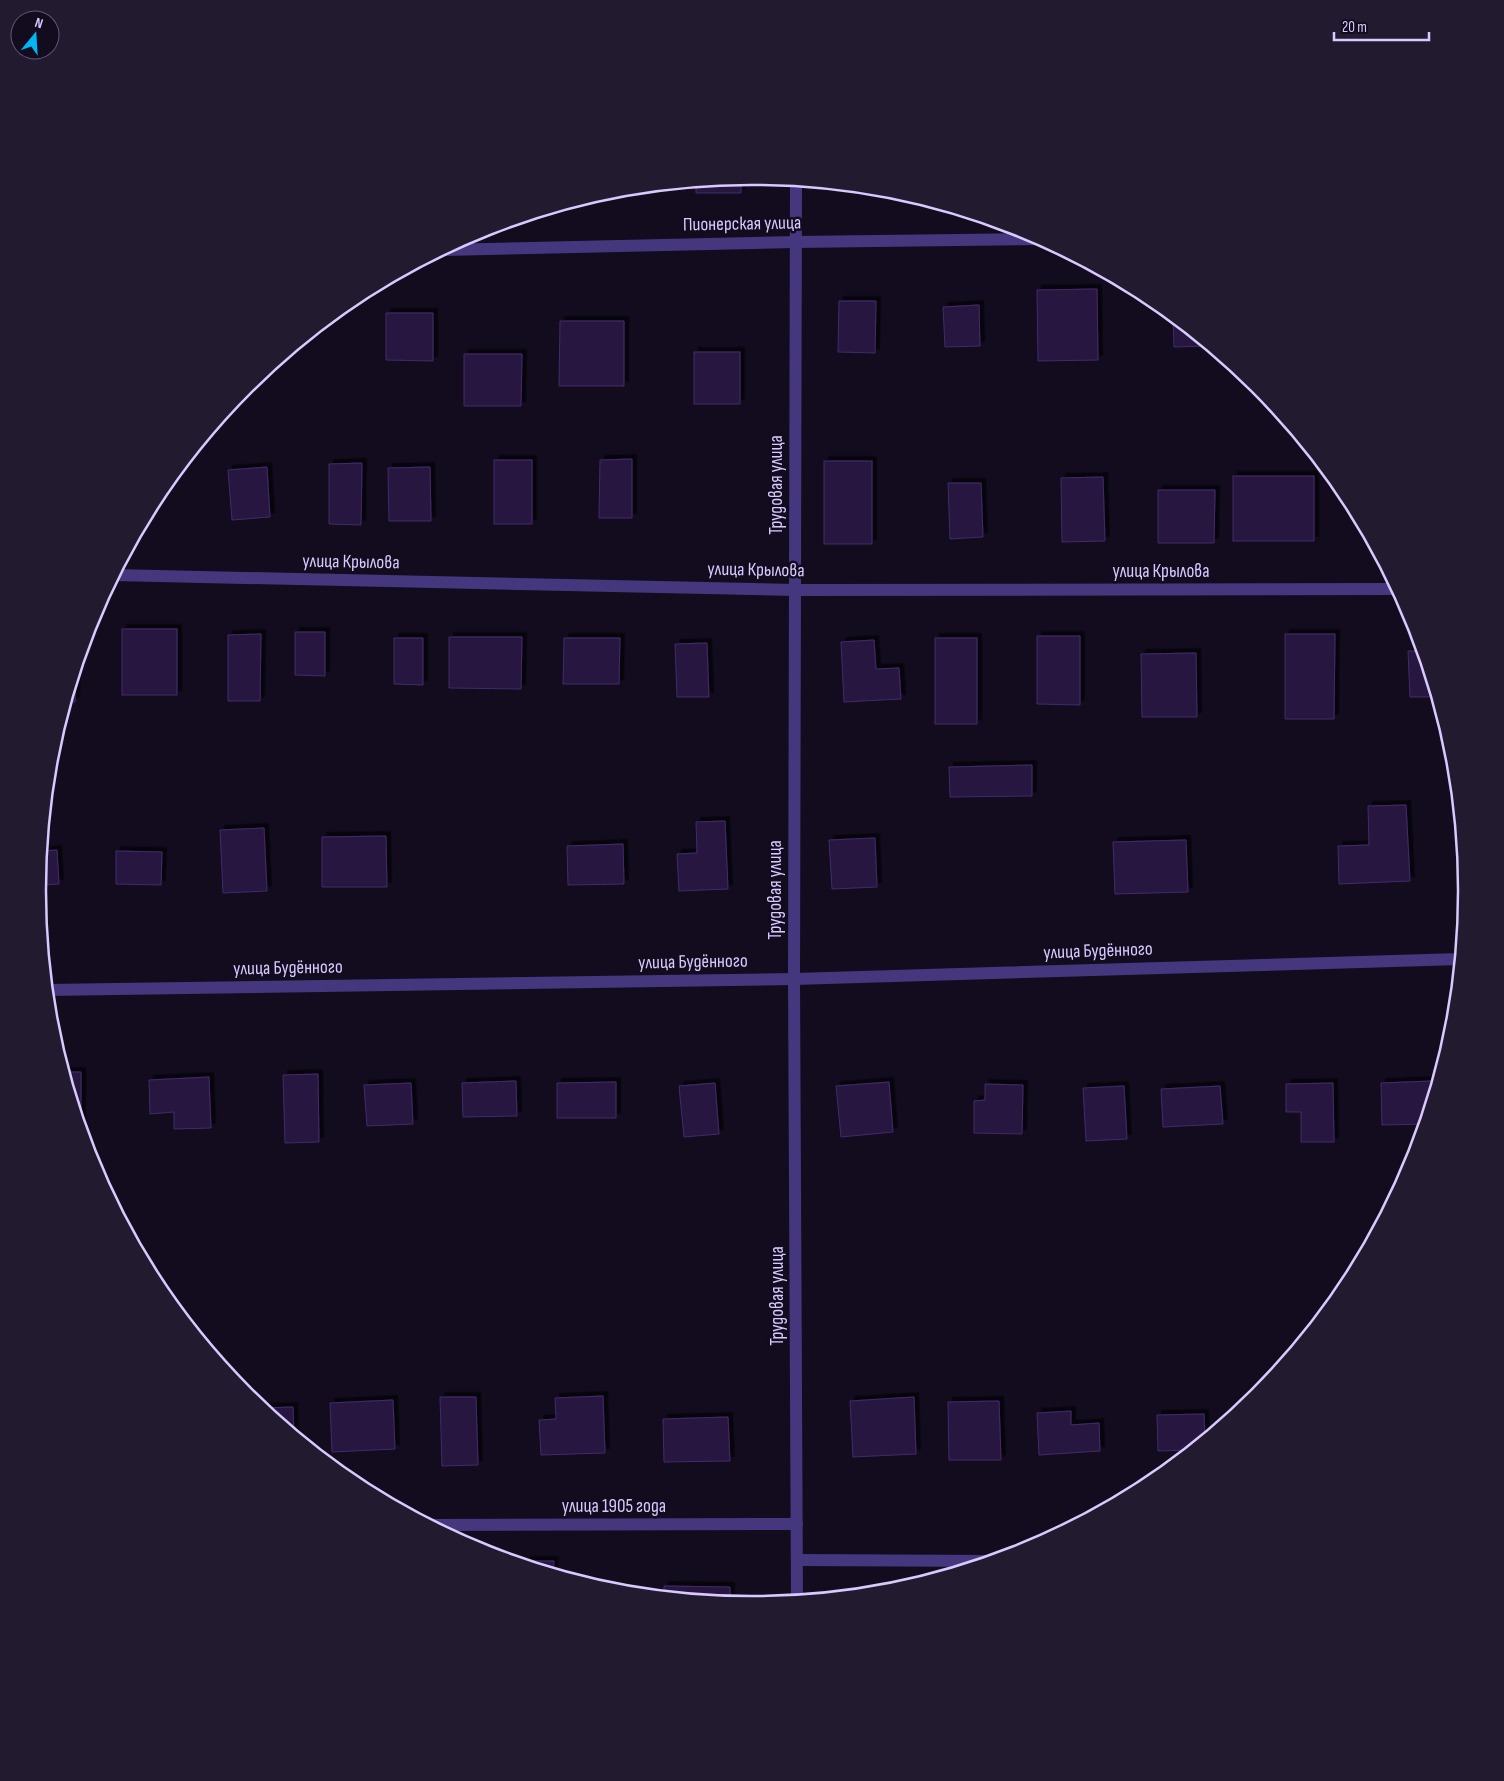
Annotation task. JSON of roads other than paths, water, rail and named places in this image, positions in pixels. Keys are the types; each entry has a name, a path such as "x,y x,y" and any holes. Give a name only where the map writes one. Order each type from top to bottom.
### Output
{"street":[{"name":"Трудовая улица","path":"796,186 794,979 797,1595"},
{"name":"Пионерская улица","path":"457,250 1025,239"},
{"name":"улица Крылова","path":"121,575 795,590 1390,589"},
{"name":"улица Будённого","path":"53,990 794,979 1454,959"},
{"name":"улица 1905 года","path":"444,1525 797,1524"},
{"path":"797,1560 973,1561"}]}
